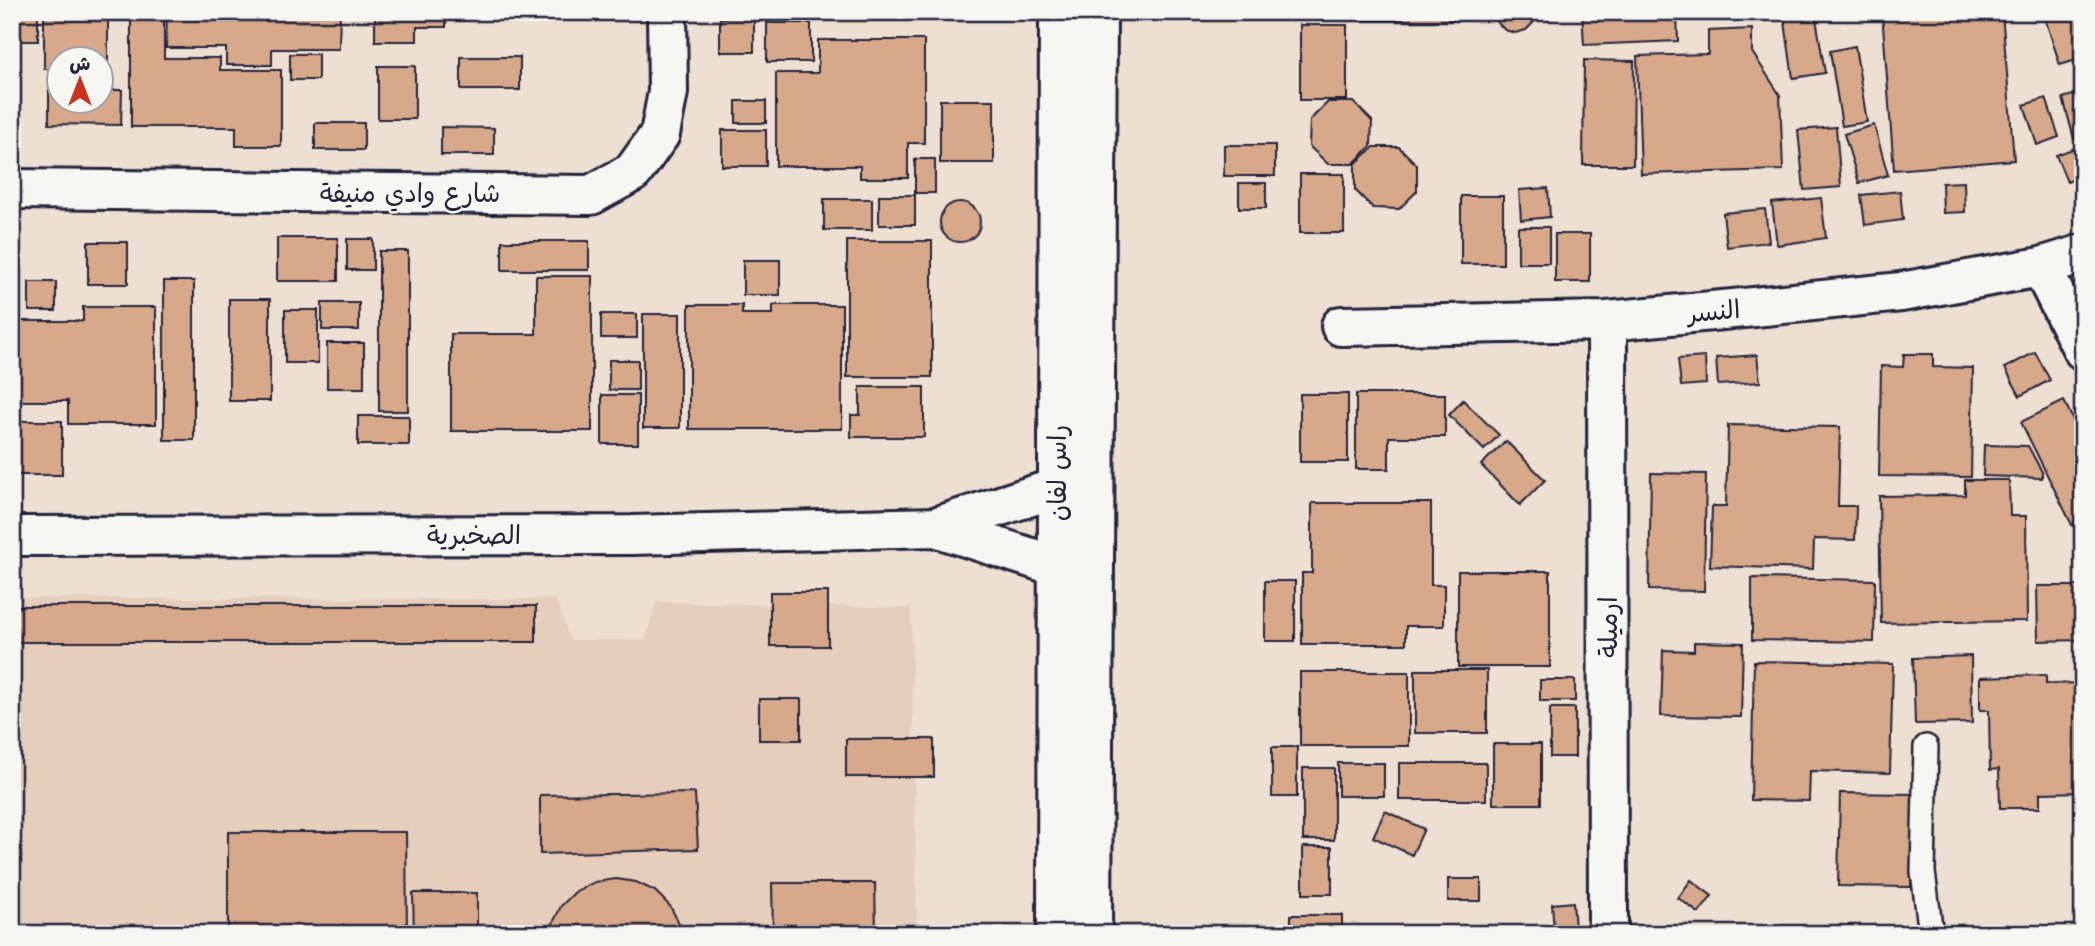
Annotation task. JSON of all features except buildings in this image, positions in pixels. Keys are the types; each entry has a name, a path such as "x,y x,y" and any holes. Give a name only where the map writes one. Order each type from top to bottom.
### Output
{"street":[{"name":"شارع وادي منيفة","path":"12,189 592,195 634,172 660,134 668,92 667,12"},
{"name":"راس لفان","path":"1057,934 1059,12"},
{"name":"راس لفان","path":"1092,934 1097,12"},
{"name":"النسر","path":"1341,326 1607,321 1901,292 2041,267 2083,254"},
{"path":"2041,267 2083,349"},
{"name":"ارميلة","path":"1607,321 1608,934"},
{"name":"الصخبرية","path":"12,536 632,535 935,527 1056,488"},
{"name":"الصخبرية","path":"935,527 1056,566"}],"lane":[{"path":"1926,747 1923,872 1931,934"}],"shaded area":[{"path":"12,598 556,599 570,640 645,640 656,602 911,608 917,934 12,934"}]}
